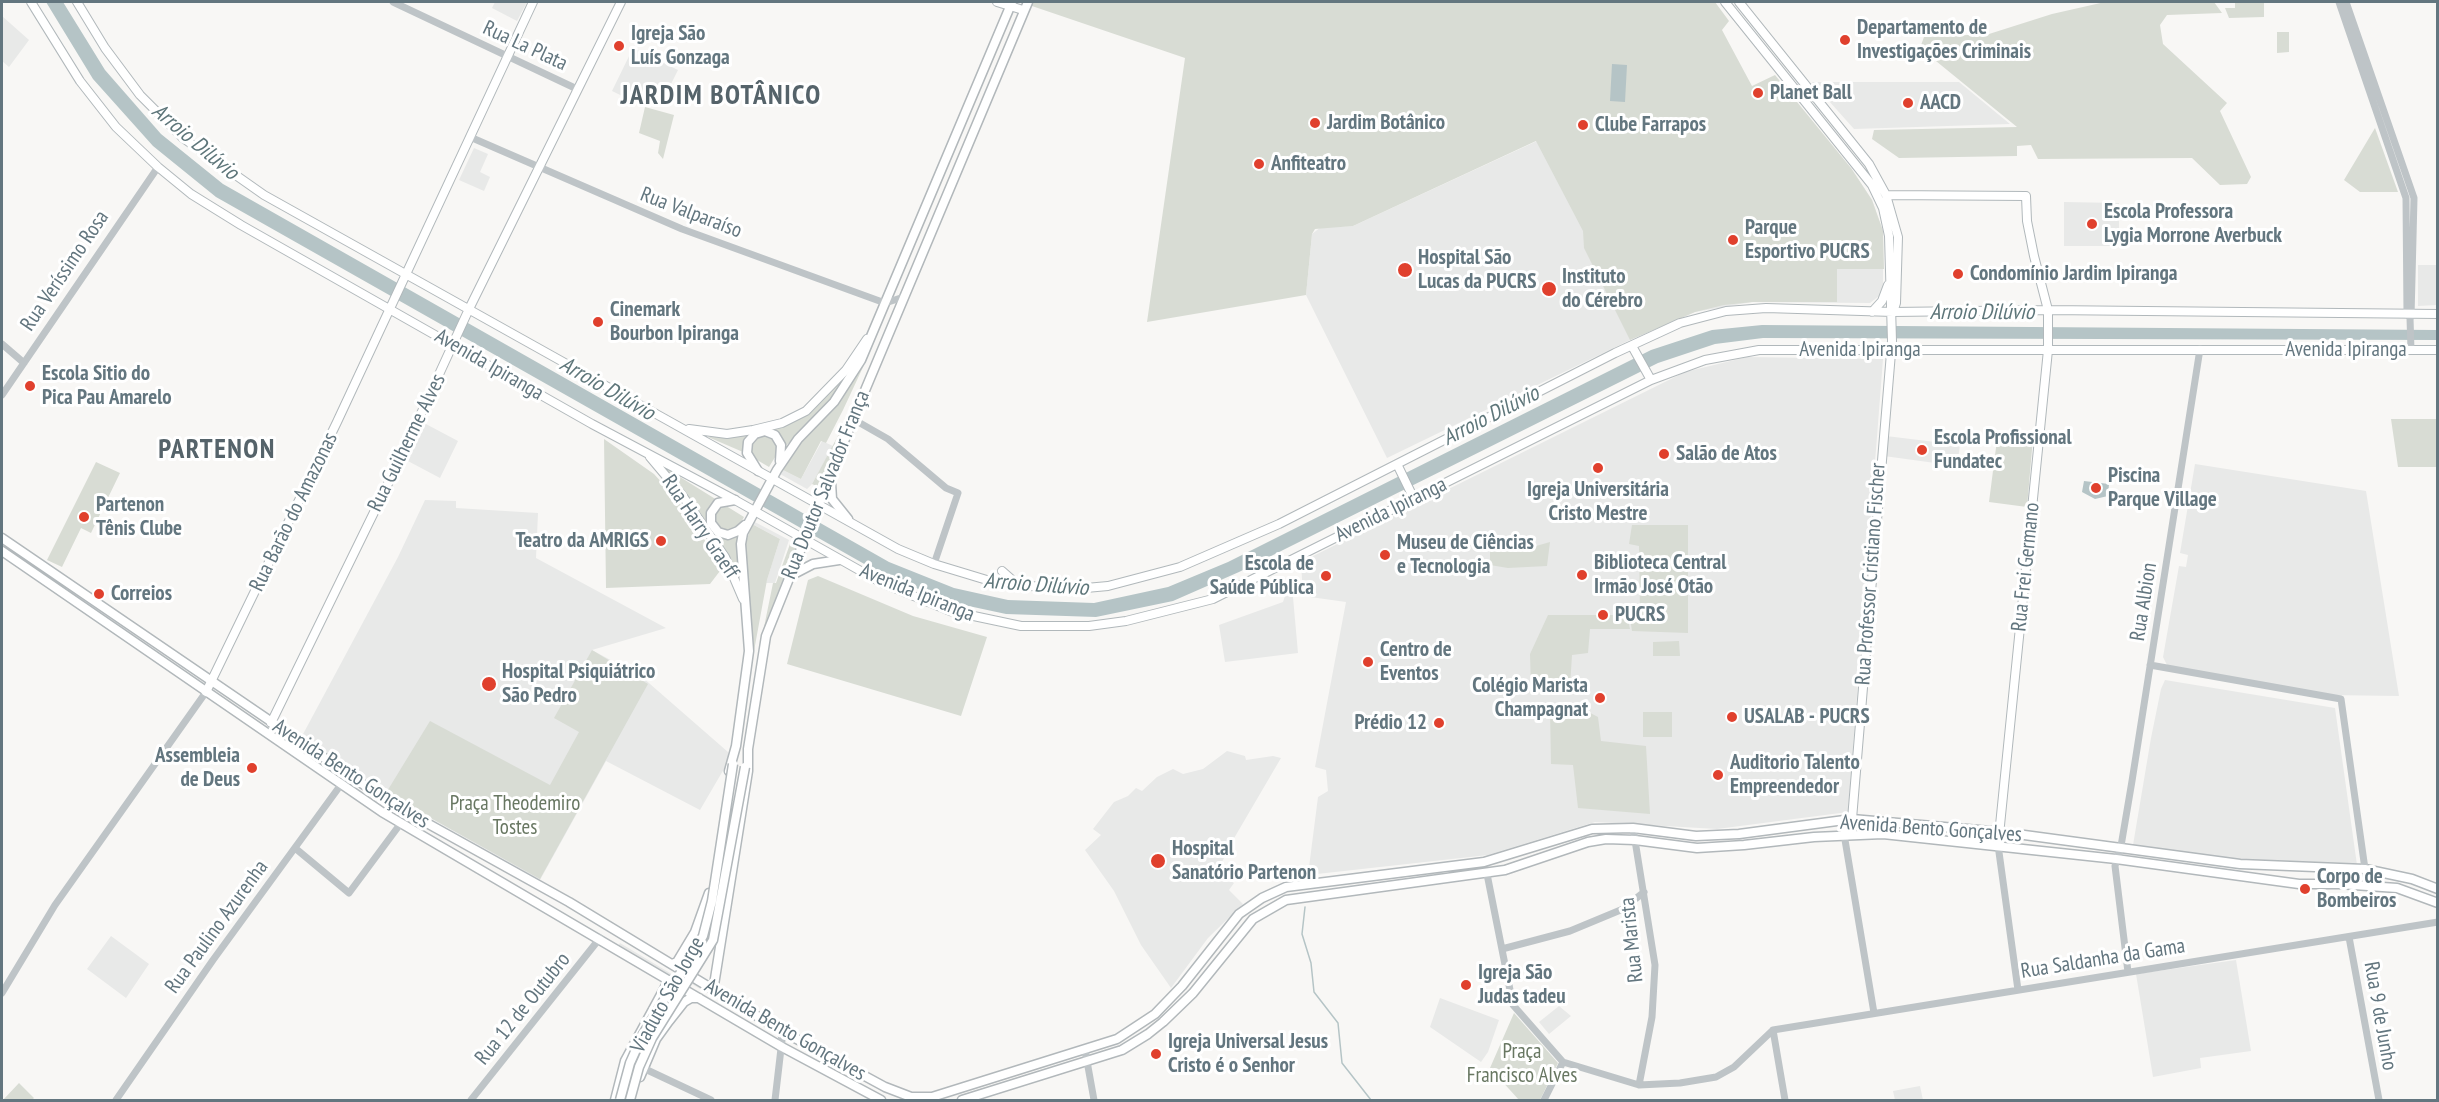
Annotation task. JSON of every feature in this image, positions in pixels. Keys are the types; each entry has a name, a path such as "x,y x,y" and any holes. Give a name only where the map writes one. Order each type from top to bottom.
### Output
{"main road":[{"name":"Avenida Ipiranga","path":"32,2 80,81 116,127 158,167 191,194 241,225 455,342 645,452 806,537 839,560 882,584 962,614 1021,626 1089,626 1126,621 1213,599 1413,495 1650,377 1704,360 1759,350 1891,346 2200,349 2410,347 2438,350"},
{"name":"Avenida Ipiranga","path":"77,2 105,48 140,95 183,138 264,195 404,278 679,426 898,549 983,580 1018,586 1075,589 1108,586 1180,567 1279,524 1399,467 1680,324 1726,311 1766,308 1872,312 1893,315 2048,310 2410,317 2438,314"},
{"name":"Rua Barão do Amazonas","path":"206,692 533,2"},
{"name":"Rua Guilherme Alves","path":"271,723 467,313 621,2"},
{"path":"997,2 1011,4 1023,10"},
{"name":"Rua Doutor Salvador França","path":"718,993 714,985 748,771 748,749 766,636 853,419 1028,2"},
{"name":"Rua Professor Cristiano Fischer","path":"1725,2 1882,195 1889,236 1893,315 1891,346 1852,819 1845,834"},
{"name":"Rua Professor Cristiano Fischer","path":"1739,2 1869,164 1895,220 1899,254 1896,303 1893,315"},
{"name":"Rua Doutor Salvador França","path":"672,964 677,962 695,932 708,901 730,764 736,746 749,651 741,544 749,520 777,470 798,439 834,402 849,382 885,303 1011,4"},
{"path":"1789,81 1797,75"},
{"name":"Rua Frei Germano","path":"1882,195 2026,196 2027,221 2048,310 2048,347 2002,832 1998,845"},
{"path":"1872,312 1882,301 1890,277"},
{"name":"Rua Doutor Salvador França","path":"679,426 699,432 728,434 782,423 806,411 846,370 877,320"},
{"path":"1634,349 1650,377"},
{"path":"758,471 751,463 747,447 751,437 765,431 775,435 781,445 782,455 777,470"},
{"name":"Rua Harry Graeff","path":"645,452 682,495 725,557 747,608"},
{"path":"1399,467 1413,495"},
{"path":"832,474 832,499 838,510 848,519"},
{"path":"735,500 723,500 714,507 710,518 714,528 723,534 733,534 749,520"},
{"name":"Avenida Bento Gonçalves","path":"2,538 348,775 672,964 780,1030 885,1087 911,1097 931,1099 1117,1039 1155,1014 1182,986 1239,914 1262,898 1286,887 1484,862 1592,829 1633,828 1696,836 1739,834 1852,819 2002,832 2121,846 2240,864 2365,869 2412,879 2438,889"},
{"name":"Avenida Bento Gonçalves","path":"2,551 401,823 782,1047 881,1101"},
{"path":"790,576 813,564 839,560"},
{"path":"1002,571 1018,586"},
{"path":"983,580 991,576"},
{"name":"Viaduto São Jorge","path":"620,1101 630,1063 644,1034 702,936 711,901 736,746"},
{"name":"Viaduto São Jorge","path":"632,1101 639,1067 652,1038 713,940 748,749"},
{"name":"Avenida Bento Gonçalves","path":"962,1101 1122,1050 1163,1022 1192,993 1253,919 1273,906 1299,896 1487,874 1588,842 1635,840 1697,848 1845,834 1883,834 2116,859 2238,878 2299,884 2397,888 2438,903"},
{"path":"695,932 700,941 708,946 721,943"},
{"path":"615,1101 625,1061 669,980"},
{"path":"632,1101 656,1039 684,1002 691,998 700,998"},
{"path":"651,1010 664,1012 669,1021"}],"street":[{"name":"Rua La Plata","path":"393,2 578,89"},
{"path":"2339,2 2406,198 2410,347"},
{"path":"2346,2 2414,198 2410,317"},
{"name":"Rua Valparaíso","path":"470,137 682,229 885,303"},
{"path":"2385,140 2393,137"},
{"name":"Rua Veríssimo Rosa","path":"2,395 158,167"},
{"path":"885,303 904,297"},
{"path":"2,344 24,363"},
{"name":"Rua Albion","path":"2116,859 2121,846 2200,349"},
{"path":"853,419 888,440 946,488 958,493 934,564"},
{"path":"2150,665 2341,699 2365,869 2358,878 2339,884"},
{"name":"Rua Barão do Amazonas","path":"2,993 55,905 206,692"},
{"name":"Rua Paulino Azurenha","path":"116,1101 213,960 348,775"},
{"path":"295,848 350,893 401,823"},
{"name":"Rua Marista","path":"1633,828 1655,965 1652,1017 1639,1085"},
{"path":"1845,834 1874,1013"},
{"path":"1998,845 2018,990"},
{"path":"2116,859 2114,870 2128,972"},
{"path":"1487,874 1513,1005 1563,1062 1639,1085 1680,1083 1716,1077 1734,1067 1773,1030"},
{"path":"1502,949 1570,931 1623,909 1644,892"},
{"name":"Rua Saldanha da Gama","path":"1773,1030 2438,922"},
{"name":"Rua 9 de Junho","path":"2349,937 2379,1101"},
{"name":"Rua 12 de Outubro","path":"471,1101 600,938"},
{"path":"775,1101 782,1047 780,1030"},
{"path":"1773,1030 1785,1101"},
{"path":"1085,1050 1094,1101"},
{"path":"1544,1101 1563,1062"},
{"path":"643,1068 711,1101"}],"shaded area":[{"name":"Arroio Dilúvio","path":"46,2 63,2 105,70 161,134 223,184 889,562 954,588 1008,600 1094,603 1168,587 1228,562 1651,350 1712,330 1762,325 2437,330 2437,340 1763,338 1715,344 1658,363 1239,572 1173,601 1096,617 1006,614 950,602 882,574 216,197 153,146 93,79"},
{"path":"495,2 527,2 517,21 492,8"},
{"path":"2,16 29,40 9,67 2,61"},
{"path":"633,48 678,70 663,100 645,107 612,91"},
{"path":"1612,64 1627,65 1625,102 1610,101"},
{"name":"AACD","path":"1812,82 1959,82 2010,124 1854,129"},
{"path":"1537,141 1851,168 1872,200 1883,231 1883,293 1870,303 1752,302 1695,312 1630,340 1387,458 1306,295 1312,234 1321,227 1353,226"},
{"path":"474,148 488,154 480,172 490,177 484,191 459,180"},
{"name":"Escola Professora Lygia Morrone Averbuck","path":"2064,202 2119,203 2119,246 2064,246"},
{"path":"2418,265 2437,265 2437,305 2418,306"},
{"name":"PUCRS","path":"1747,357 1883,359 1848,812 1717,829 1595,822 1488,855 1308,875 1318,797 1328,791 1326,770 1315,767 1346,602 1303,596 1301,562 1685,372"},
{"path":"424,423 458,441 440,478 406,460"},
{"name":"Escola Profissional Fundatec","path":"1886,436 1960,445 1957,466 1884,456"},
{"path":"822,441 833,446 807,489 780,474 783,470 801,479"},
{"path":"2195,464 2366,491 2399,696 2329,695 2167,665 2163,657 2179,566 2186,567 2188,555 2180,553"},
{"name":"Piscina Parque Village","path":"2084,481 2109,484 2108,496 2095,499 2082,492"},
{"name":"Hospital Psiquiátrico São Pedro","path":"425,500 456,501 456,508 538,513 536,558 666,628 592,650 642,677 728,752 728,762 700,810 606,761 540,880 386,793 302,736 398,557"},
{"path":"753,521 789,540 775,583 766,583 780,539 752,524"},
{"path":"1289,584 1292,586 1298,653 1225,662 1219,625 1283,602"},
{"path":"2165,680 2335,708 2357,865 2266,863 2133,845 2151,738"},
{"name":"Hospital Sanatório Partenon","path":"1227,751 1245,756 1246,760 1273,756 1281,758 1217,872 1234,883 1229,890 1243,904 1208,938 1171,988 1141,945 1114,891 1085,850 1101,835 1093,829 1114,802 1128,796 1136,788 1142,791 1157,777 1173,769 1183,774 1203,769"},
{"path":"111,936 149,964 126,998 87,969"},
{"path":"698,939 712,947 692,980 742,1009 740,1012 690,983 668,1017 655,1010 674,980 618,946 620,943 675,976"},
{"path":"2236,960 2251,1051 2200,1058 2201,1068 2153,1077 2136,974"},
{"path":"1440,998 1499,1020 1488,1052 1481,1062 1430,1027"},
{"path":"1559,1006 1571,1016 1549,1034 1539,1022"},
{"path":"1920,1086 1923,1100 1895,1100 1893,1091"}],"green space":[{"path":"1031,2 1715,2 1729,21 1722,30 1752,86 1775,75 1851,168 1872,200 1883,231 1884,269 1837,269 1837,302 1753,302 1724,305 1695,312 1630,340 1584,248 1583,231 1536,141 1353,226 1315,229 1312,234 1306,295 1147,322 1185,58 1029,5"},
{"path":"2105,2 2214,2 2222,13 2167,15 2160,25 2163,44 2227,103 2220,111 2251,177 2247,184 2220,185 2192,158 2038,159 2031,145 2017,146 2017,156 1899,158 1872,139 1874,130 2017,127 1920,48 1924,37 1989,34 2052,14"},
{"path":"2235,2 2264,2 2264,17 2229,18 2225,8 2235,8"},
{"path":"2277,32 2289,32 2289,52 2277,53"},
{"path":"645,107 674,115 663,159 658,153 660,141 639,133"},
{"path":"2375,128 2398,192 2360,192 2344,180"},
{"path":"857,356 830,400 785,447 777,433 753,431 744,441 743,452 708,437 780,423 807,409"},
{"path":"864,365 826,443 821,441 801,479 783,470 801,440 837,405"},
{"path":"847,419 823,489 812,484"},
{"path":"2391,419 2437,419 2437,467 2398,467"},
{"path":"1998,432 2033,438 2027,507 1989,502"},
{"path":"765,434 773,438 778,445 777,454 769,467 752,457 751,443 756,437"},
{"path":"604,439 654,474 676,498 723,567 710,584 606,588"},
{"name":"Partenon Tênis Clube","path":"96,462 120,473 91,533 81,528 62,567 47,560"},
{"path":"664,467 717,500 711,530 740,534 741,575 737,575 685,493"},
{"path":"723,504 744,517 739,526 728,532 720,529 714,522 714,513"},
{"path":"752,524 780,539 767,580 754,651 745,545"},
{"path":"1632,525 1688,525 1688,633 1632,631 1630,618 1640,615 1639,546 1629,544"},
{"path":"1550,542 1547,566 1508,568 1490,565 1490,550 1529,548"},
{"path":"790,544 796,547 762,637 773,583 776,583"},
{"path":"818,576 913,616 987,637 961,716 787,664 808,580"},
{"path":"1548,615 1627,615 1630,629 1590,629 1588,653 1572,655 1570,687 1531,687 1530,654"},
{"path":"1679,641 1680,656 1653,656 1653,642"},
{"name":"Praça Theodemiro Tostes","path":"592,650 648,684 540,879 386,793 430,721 550,785 579,732 554,718"},
{"path":"1575,705 1598,717 1601,741 1646,746 1650,814 1578,808 1573,765 1551,764 1550,709"},
{"path":"1643,712 1672,712 1672,737 1643,737"},
{"name":"Praça Francisco Alves","path":"1514,1013 1558,1063 1540,1100 1519,1100 1490,1068"},
{"path":"19,1083 34,1098 32,1100 3,1100"}],"waterway":[{"path":"1305,907 1302,934 1311,963 1314,992 1338,1023 1342,1063 1371,1100"}],"place":[{"name":"Departamento de Investigações Criminais","path":"1845,40"},
{"name":"Igreja São Luís Gonzaga","path":"619,46"},
{"name":"Planet Ball","path":"1758,93"},
{"name":"AACD","path":"1908,103"},
{"name":"Jardim Botânico","path":"1315,123"},
{"name":"Clube Farrapos","path":"1583,125"},
{"name":"Anfiteatro","path":"1259,164"},
{"name":"Escola Professora Lygia Morrone Averbuck","path":"2092,224"},
{"name":"Parque Esportivo PUCRS","path":"1733,240"},
{"name":"Hospital São Lucas da PUCRS","path":"1405,270"},
{"name":"Condomínio Jardim Ipiranga","path":"1958,274"},
{"name":"Instituto do Cérebro","path":"1549,289"},
{"name":"Cinemark Bourbon Ipiranga","path":"598,322"},
{"name":"Escola Sitio do Pica Pau Amarelo","path":"30,386"},
{"name":"Escola Profissional Fundatec","path":"1922,450"},
{"name":"Salão de Atos","path":"1664,454"},
{"name":"Igreja Universitária Cristo Mestre","path":"1598,468"},
{"name":"Piscina Parque Village","path":"2096,488"},
{"name":"Partenon Tênis Clube","path":"84,517"},
{"name":"Teatro da AMRIGS","path":"661,541"},
{"name":"Museu de Ciências e Tecnologia","path":"1385,555"},
{"name":"Biblioteca Central Irmão José Otão","path":"1582,575"},
{"name":"Escola de Saúde Pública","path":"1326,576"},
{"name":"Correios","path":"99,594"},
{"name":"PUCRS","path":"1603,615"},
{"name":"Centro de Eventos","path":"1368,662"},
{"name":"Hospital Psiquiátrico São Pedro","path":"489,684"},
{"name":"Colégio Marista Champagnat","path":"1600,698"},
{"name":"USALAB - PUCRS","path":"1732,717"},
{"name":"Prédio 12","path":"1439,723"},
{"name":"Assembleia de Deus","path":"252,768"},
{"name":"Auditorio Talento Empreendedor","path":"1718,775"},
{"name":"Hospital Sanatório Partenon","path":"1158,861"},
{"name":"Corpo de Bombeiros","path":"2305,889"},
{"name":"Igreja São Judas tadeu","path":"1466,985"},
{"name":"Igreja Universal Jesus Cristo é o Senhor","path":"1156,1054"}],"district":[{"name":"JARDIM BOTÂNICO","path":"721,96"},
{"name":"PARTENON","path":"217,450"}]}
